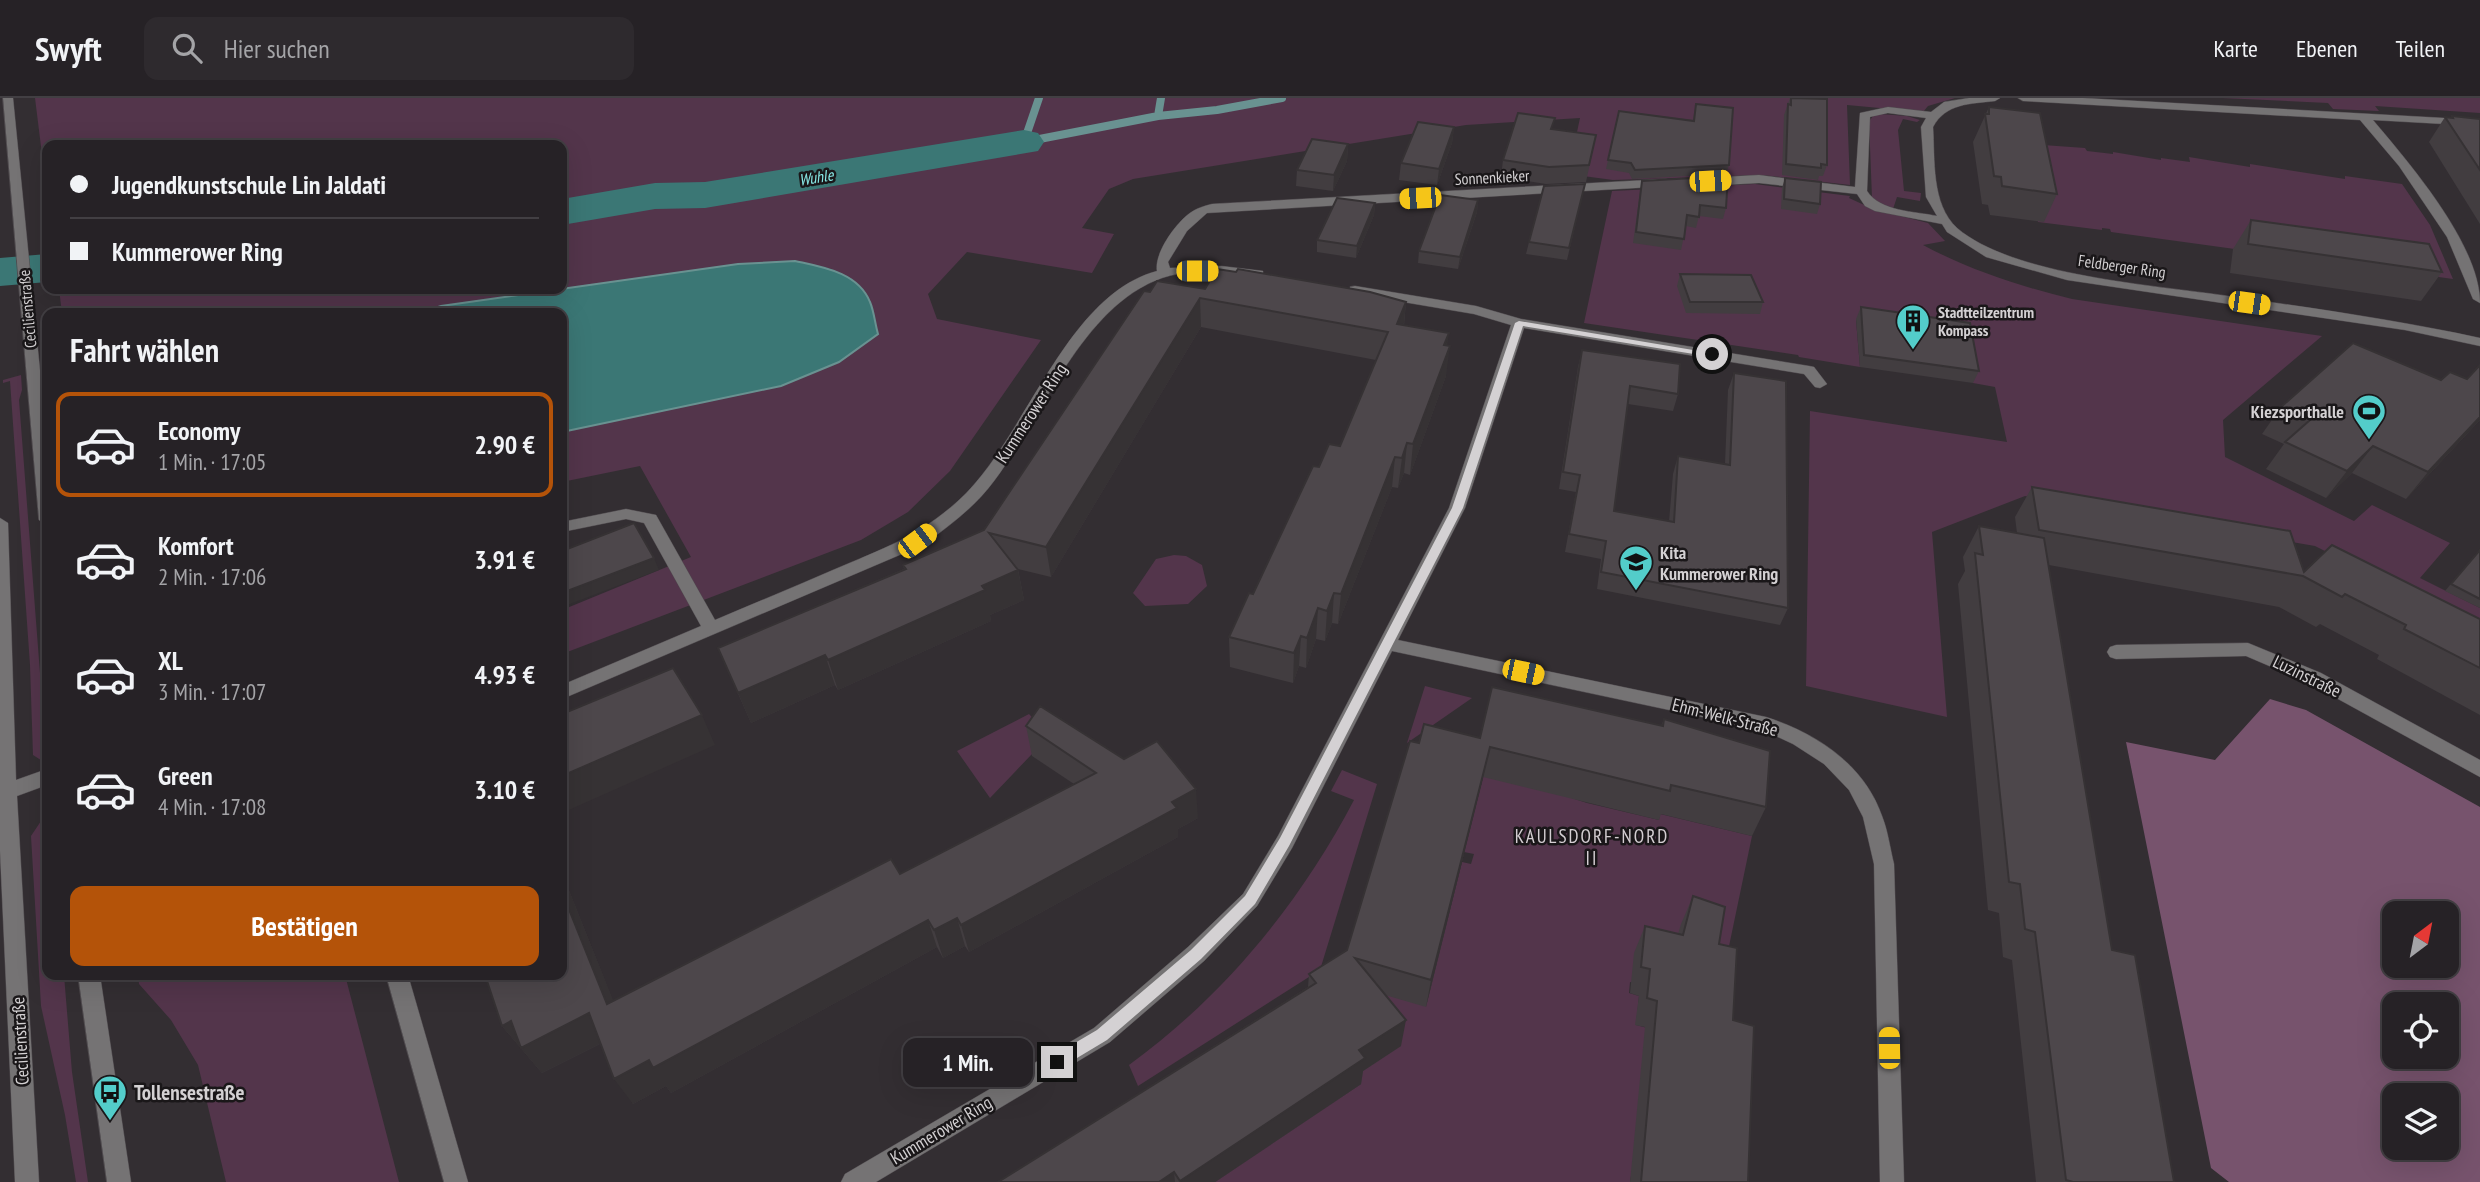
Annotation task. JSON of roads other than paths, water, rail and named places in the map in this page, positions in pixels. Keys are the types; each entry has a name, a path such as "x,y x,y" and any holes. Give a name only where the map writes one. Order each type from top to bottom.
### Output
{"street":[{"name":"Cecilienstraße","path":"8,98 42,466"},
{"path":"1945,220 1879,208 1869,203 1861,191 1864,115 1868,112 1884,111 1933,117 1948,104 1995,98"},
{"path":"2023,98 2480,122"},
{"path":"2363,116 2410,175 2453,237 2480,299"},
{"name":"Feldberger Ring","path":"1933,117 1927,128 1932,197 1945,220 1965,240 1991,254 2067,276 2405,326 2480,342"},
{"path":"1692,182 1759,179 1861,191"},
{"name":"Sonnenkieker","path":"1164,273 1162,262 1191,216 1212,208 1678,183"},
{"name":"Kummerower Ring","path":"567,690 917,541 960,509 989,478 1093,319 1123,292 1164,273 1243,271 1271,276"},
{"path":"1339,287 1476,310 1519,323 1809,370 1820,384"},
{"name":"Kummerower Ring","path":"853,1182 1102,1035 1196,954 1250,900 1285,842 1458,508 1519,323"},
{"path":"567,526 626,514 650,519 712,629"},
{"name":"Cecilienstraße","path":"0,523 7,792 27,1182"},
{"name":"Ehm-Welk-Straße","path":"1388,643 1766,724 1814,746 1849,773 1872,814 1884,864 1892,1182"},
{"name":"Luzinstraße","path":"2116,652 2248,649 2307,673 2480,769"},
{"path":"7,792 42,779"},
{"path":"90,980 119,1182"},
{"path":"398,980 456,1182"}],"water":[{"path":"795,261 848,277 857,284 870,302 878,334 839,362 781,386 567,431 567,308 435,308 526,294 567,294 567,288 738,264"}],"waterway":[{"path":"1039,98 1024,142 1158,116"},
{"path":"1158,116 1161,98"},
{"path":"1158,116 1217,110 1282,98"},
{"name":"Wuhle","path":"567,211 655,196 705,195 1024,142"},
{"name":"Wuhle","path":"0,272 42,268"}],"place":[{"name":"Stadtteilzentrum Kompass","path":"1913,351"},
{"name":"Kiezsporthalle","path":"2369,441"},
{"name":"Kita Kummerower Ring","path":"1636,592"},
{"name":"Tollensestraße","path":"110,1122"}],"district":[{"name":"KAULSDORF-NORD II","path":"1592,847"}]}
